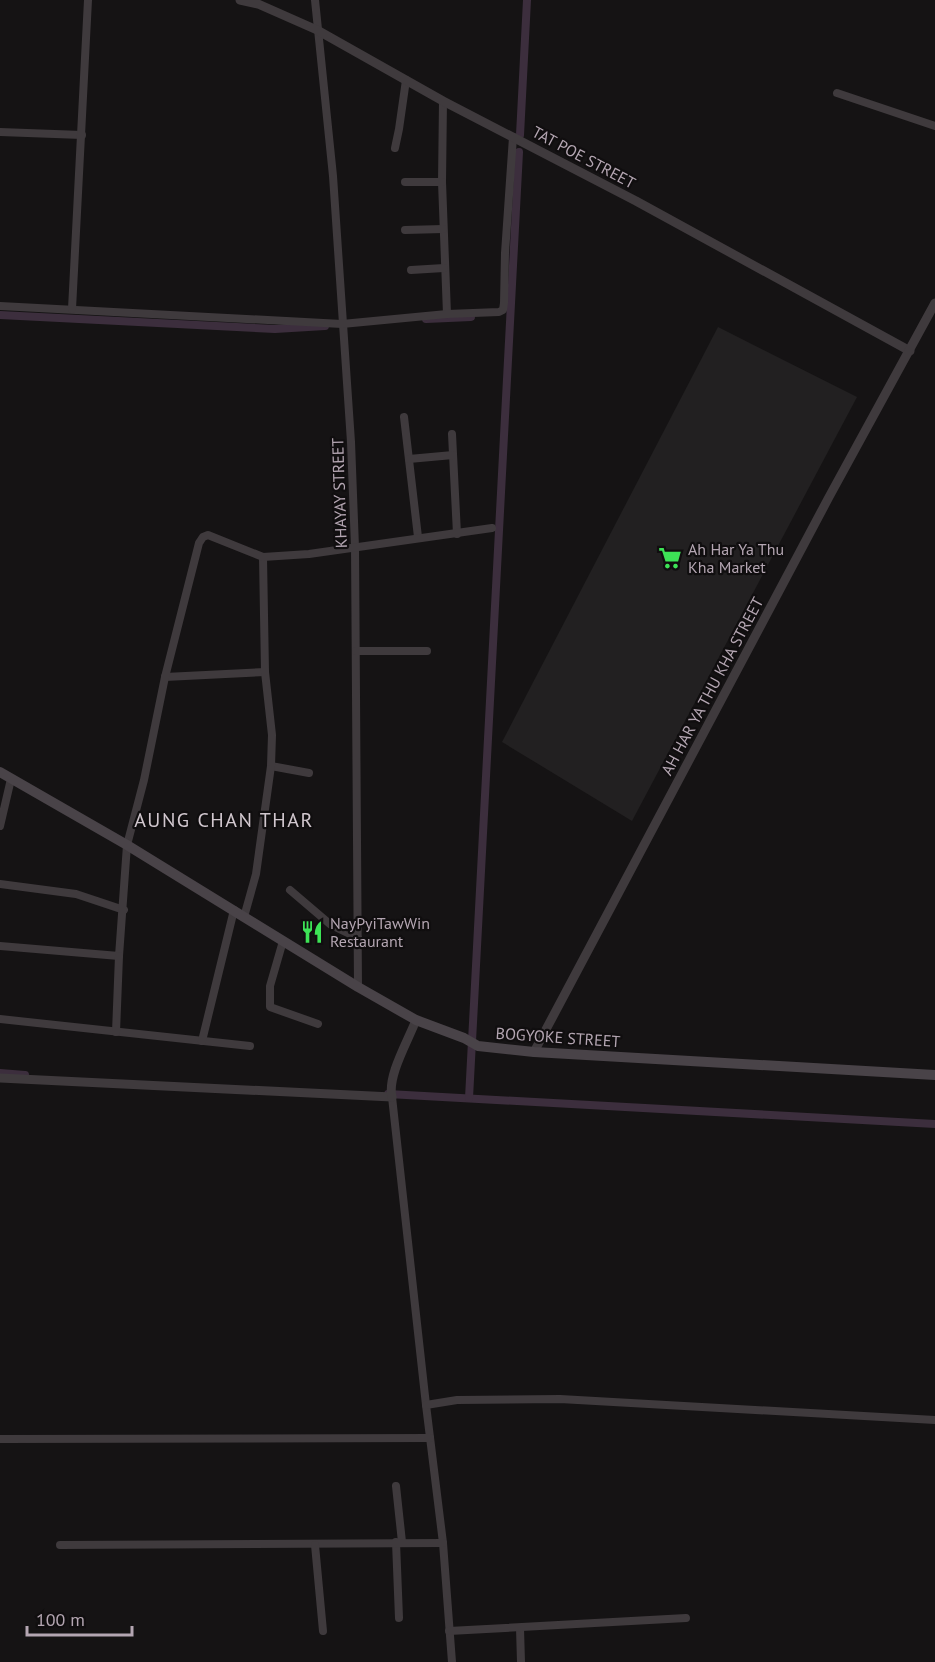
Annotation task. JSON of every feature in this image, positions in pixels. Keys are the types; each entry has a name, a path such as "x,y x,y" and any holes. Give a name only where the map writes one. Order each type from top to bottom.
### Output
{"main road":[{"name":"BOGYOKE STREET","path":"0,772 127,845 358,987 416,1020 464,1038 478,1046 534,1052 935,1074"}],"street":[{"path":"72,309 88,0"},
{"name":"TAT POE STREET","path":"240,0 258,4 317,30 443,101 910,351"},
{"name":"KHAYAY STREET","path":"315,0 333,176 351,442 355,547 358,987"},
{"path":"394,148 406,80"},
{"path":"837,93 935,126"},
{"path":"443,101 442,182 447,314"},
{"path":"0,132 82,135"},
{"path":"0,306 342,324 447,314 496,312 504,308 513,137"},
{"path":"405,182 442,182"},
{"path":"405,230 443,229"},
{"path":"411,270 444,268"},
{"name":"AH HAR YA THU KHA STREET","path":"534,1052 829,497 935,303"},
{"path":"404,417 418,537"},
{"path":"452,434 457,534"},
{"path":"409,459 453,455"},
{"path":"116,1032 127,845 144,780 165,677 199,543 203,537 208,536 263,557 309,554 492,528"},
{"path":"244,917 256,874 271,766 272,735 265,672 263,557"},
{"path":"356,651 427,651"},
{"path":"165,677 265,672"},
{"path":"271,766 309,773"},
{"path":"0,826 11,779"},
{"path":"0,884 76,894 124,910"},
{"path":"290,890 331,925 357,938"},
{"path":"202,1041 234,910"},
{"path":"283,941 270,986 270,1007 318,1024"},
{"path":"0,946 119,957"},
{"path":"0,1019 250,1046"},
{"path":"416,1020 396,1065 391,1094 443,1543 452,1662"},
{"path":"0,1078 391,1094"},
{"path":"426,1405 457,1400 560,1399 935,1420"},
{"path":"0,1439 430,1438"},
{"path":"396,1486 399,1618"},
{"path":"60,1545 443,1543"},
{"path":"315,1545 323,1631"},
{"path":"449,1631 686,1618"},
{"path":"520,1628 521,1662"}],"shaded area":[{"name":"Ah Har Ya Thu Kha Market","path":"718,327 857,397 632,821 502,742"}],"waterway":[{"path":"520,135 527,0"},
{"path":"469,1098 519,152"},
{"path":"0,315 275,329 325,326"},
{"path":"426,319 471,317"},
{"path":"0,1073 25,1075"},
{"path":"388,1094 935,1124"}],"place":[{"name":"Ah Har Ya Thu Kha Market","path":"670,558"},
{"name":"NayPyiTawWin Restaurant","path":"312,932"}],"district":[{"name":"AUNG CHAN THAR","path":"224,820"}]}
